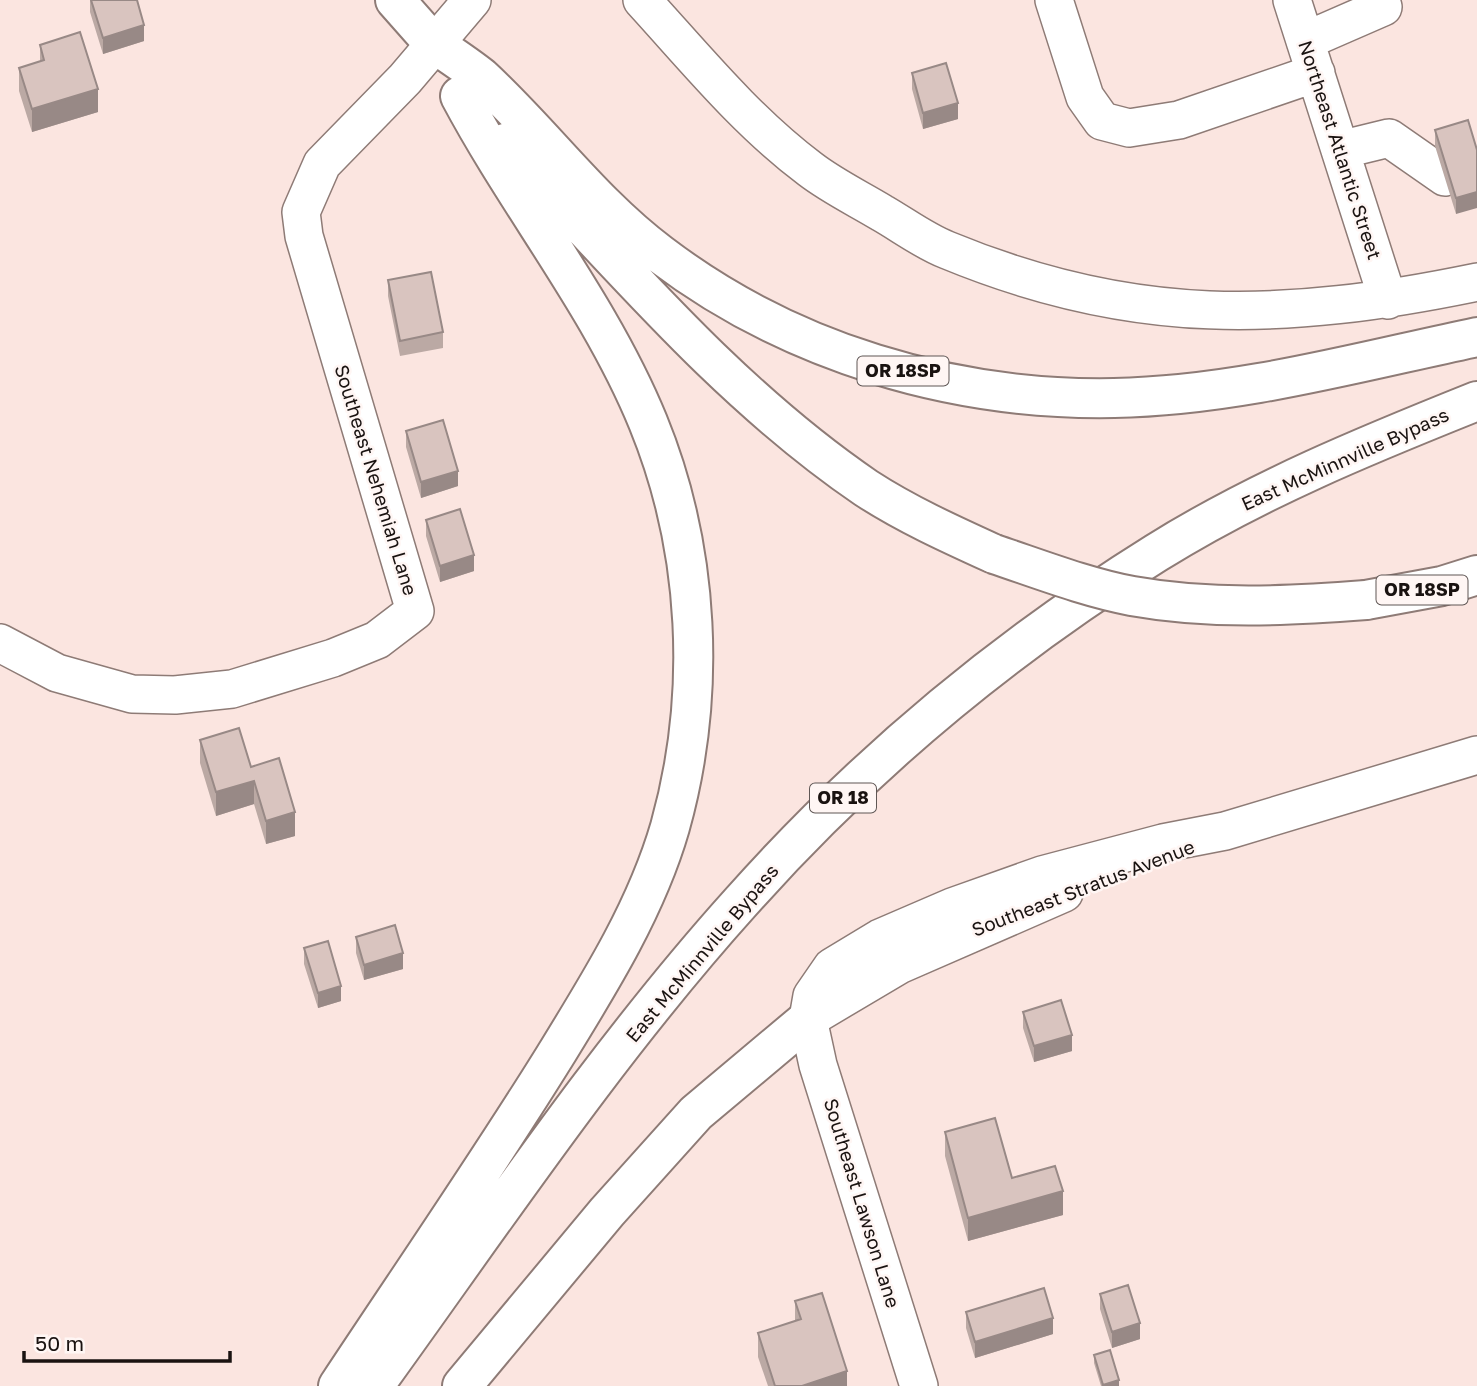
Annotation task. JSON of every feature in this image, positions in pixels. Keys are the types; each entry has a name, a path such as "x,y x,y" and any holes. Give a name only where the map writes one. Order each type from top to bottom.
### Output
{"main road":[{"path":"395,0 433,43"},
{"name":"OR 18SP","path":"433,43 460,96 752,399 868,489 925,522 993,554 1131,596 1202,605 1270,607 1366,600 1442,586 1477,575"},
{"name":"OR 18SP","path":"433,43 480,77 616,219 660,254 753,316 813,343 876,365 980,388 1048,397 1116,398 1247,384 1477,337"},
{"path":"338,1386 522,1109 604,976 642,901 669,829 688,746 695,634 685,554 664,464 616,354 573,279 492,156 460,96"},
{"name":"East McMinnville Bypass","path":"374,1386 559,1129 644,1019 739,904 874,769 970,684 1058,618 1157,552 1263,493 1377,441 1477,401"},
{"path":"462,1386 607,1212 696,1113 808,1019"}],"street":[{"path":"433,43 472,0"},
{"path":"642,0 754,122 811,170 944,249 1062,290 1170,309 1275,311 1388,300 1477,282"},
{"path":"1054,0 1085,97 1102,121 1129,128 1179,120 1311,57 1390,2"},
{"name":"Northeast Atlantic Street","path":"1292,0 1388,300"},
{"name":"Southeast Nehemiah Lane","path":"0,643 57,673 132,694 175,695 232,689 333,658 377,640 415,611 304,236 301,212 322,164 405,79 433,43"},
{"path":"1340,149 1389,138 1445,177"},
{"name":"Southeast Stratus Avenue","path":"808,1019 812,996 827,973 880,938 952,907 1042,875 1163,843 1225,831 1477,755"},
{"name":"Southeast Lawson Lane","path":"808,1019 818,1065 919,1386"}],"building":[{"path":"91,0 137,0 144,25 103,38"},
{"path":"80,32 98,89 32,109 19,68 44,60 40,45"},
{"path":"946,63 958,103 923,113 912,73"},
{"path":"1468,120 1477,150 1477,192 1456,198 1435,130"},
{"path":"431,272 443,332 400,341 388,280"},
{"path":"443,420 458,471 421,482 406,431"},
{"path":"460,509 474,555 440,566 426,520"},
{"path":"239,728 251,767 279,758 295,812 266,821 254,781 216,792 200,740"},
{"path":"395,925 403,953 364,965 356,937"},
{"path":"328,941 341,986 318,993 304,948"},
{"path":"1061,1000 1072,1035 1034,1046 1023,1012"},
{"path":"995,1118 1012,1178 1055,1166 1063,1191 968,1218 945,1132"},
{"path":"1128,1285 1140,1323 1112,1332 1100,1294"},
{"path":"1044,1288 1053,1318 975,1342 966,1312"},
{"path":"822,1293 847,1371 802,1386 775,1386 758,1333 801,1319 795,1301"},
{"path":"1110,1350 1119,1380 1103,1385 1094,1355"}]}
